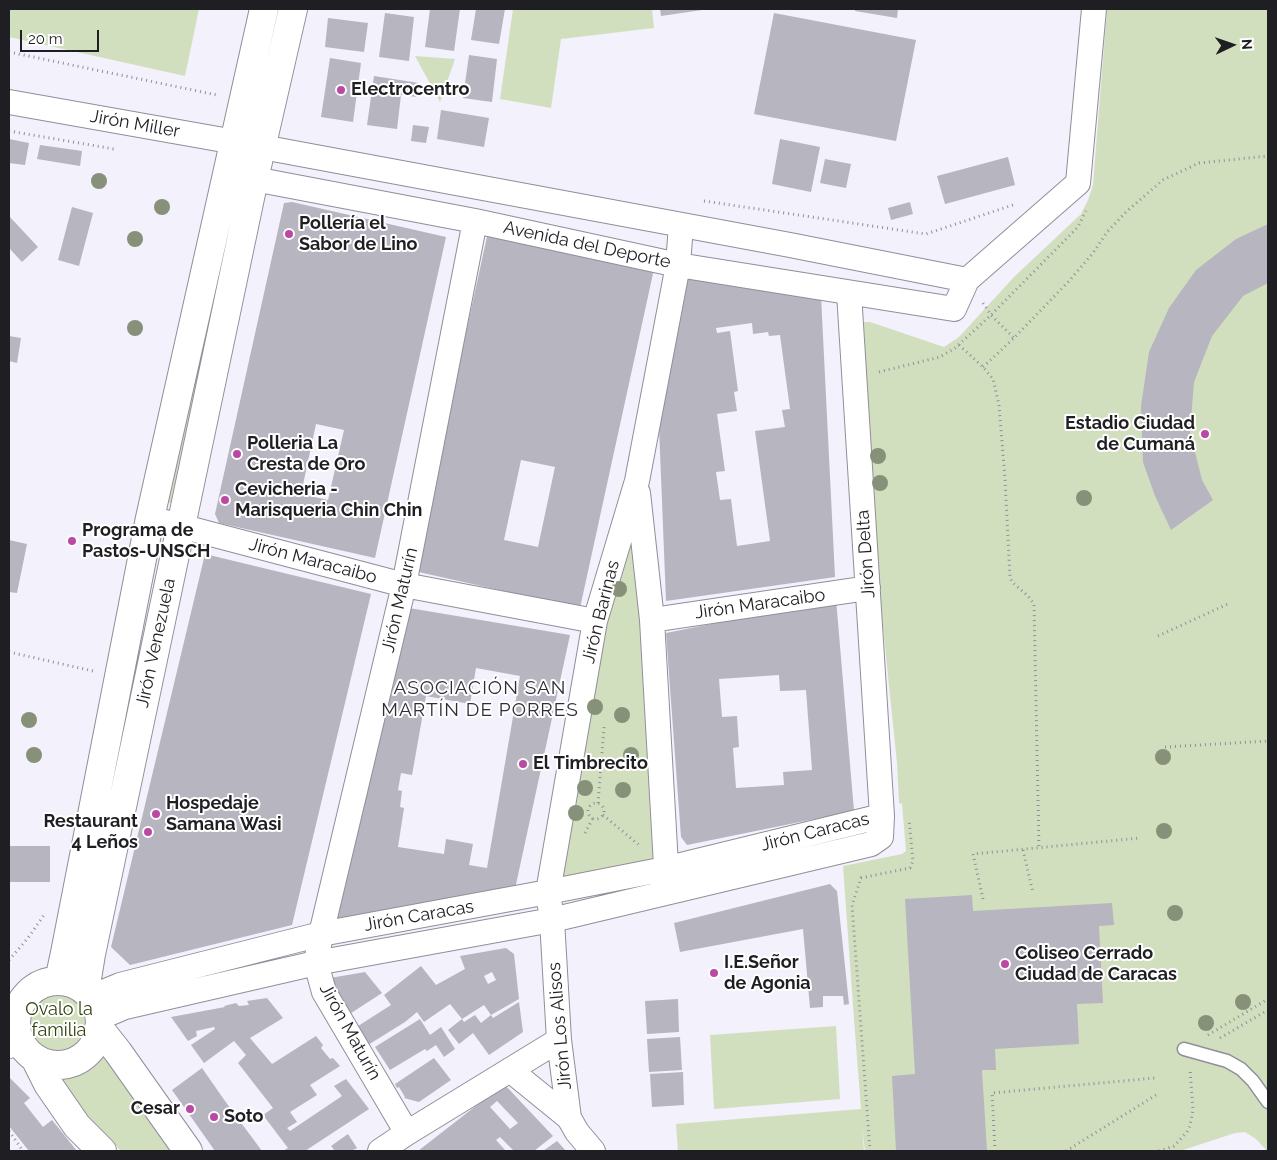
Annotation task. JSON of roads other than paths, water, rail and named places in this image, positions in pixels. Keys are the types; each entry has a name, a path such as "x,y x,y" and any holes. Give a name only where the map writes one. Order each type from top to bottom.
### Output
{"street":[{"path":"235,142 264,9"},
{"path":"254,179 293,9"},
{"path":"967,280 1078,183 1094,9"},
{"name":"Jirón Miller","path":"9,102 261,147"},
{"name":"Jirón Venezuela","path":"59,981 150,518 235,142"},
{"name":"Avenida del Deporte","path":"254,179 475,221 678,265 954,310 967,280 261,147"},
{"name":"Jirón Venezuela","path":"94,1009 95,934 254,179"},
{"name":"Jirón Maturín","path":"392,1145 324,992 316,963 321,934 404,585 475,221"},
{"name":"Jirón Barinas","path":"548,892 595,621 637,481 678,265 681,226"},
{"name":"Jirón Delta","path":"849,293 882,816"},
{"name":"Jirón Barinas","path":"637,481 652,620 666,880"},
{"name":"Jirón Maracaibo","path":"150,518 404,585 595,621"},
{"name":"Jirón Maracaibo","path":"652,620 868,588"},
{"name":"Jirón Caracas","path":"94,1009 125,1007 316,963 552,920 666,880 882,816"},
{"name":"Jirón Caracas","path":"94,1009 120,986 321,934 548,892 666,880"},
{"name":"Jirón Los Alisos","path":"548,892 552,920 559,1040 569,1118 577,1132 593,1151"},
{"path":"102,1151 77,1126 18,1039 16,1016 21,1002 31,990 44,983 59,981 77,985 94,1009 118,1052 188,1151"},
{"path":"18,1039 42,1062 64,1064 78,1059 95,1043 94,1009"},
{"path":"392,1145 559,1040"},
{"path":"510,1070 569,1118"}],"lane":[{"path":"1184,1049 1227,1062 1241,1069 1253,1081 1268,1102"}],"place":[{"name":"Electrocentro","path":"341,90"},
{"name":"Pollería el Sabor de Lino","path":"289,234"},
{"name":"Estadio Ciudad de Cumaná","path":"1205,434"},
{"name":"Polleria La Cresta de Oro","path":"237,454"},
{"name":"Cevicheria - Marisqueria Chin Chin","path":"225,500"},
{"name":"Programa de Pastos-UNSCH","path":"72,541"},
{"name":"El Timbrecito","path":"523,764"},
{"name":"Hospedaje Samana Wasi","path":"156,814"},
{"name":"Restaurant 4 Leños","path":"148,832"},
{"name":"Coliseo Cerrado Ciudad de Caracas","path":"1005,964"},
{"name":"I.E.Señor de Agonia","path":"714,973"},
{"name":"Cesar","path":"190,1109"},
{"name":"Soto","path":"214,1117"}],"district":[{"name":"ASOCIACIÓN SAN MARTÍN DE PORRES","path":"480,699"}],"park label":[{"name":"Ovalo la familia","path":"59,1020"}]}
